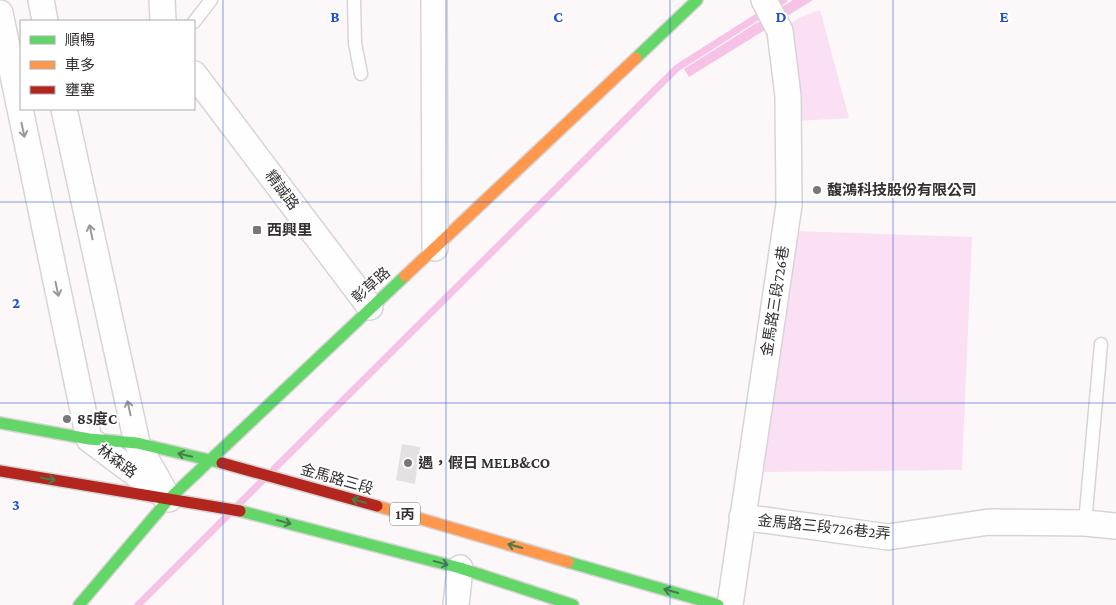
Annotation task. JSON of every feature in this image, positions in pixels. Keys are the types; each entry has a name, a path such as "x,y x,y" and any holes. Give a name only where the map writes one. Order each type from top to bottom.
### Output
{"main road":[{"name":"彰草路","path":"79,605 169,499 697,0"},
{"name":"金馬路三段","path":"0,424 88,439 137,443 253,470 718,605"},
{"path":"0,471 235,509 460,568 573,605"}],"street":[{"path":"41,0 46,20"},
{"path":"162,0 163,20"},
{"path":"434,0 435,248"},
{"name":"金馬路三段726巷","path":"730,605 789,205 788,96 780,31 764,0"},
{"name":"林森路","path":"0,13 88,439 169,499"},
{"name":"精誠路","path":"195,75 370,307"},
{"name":"林森路","path":"64,110 137,443 169,499"},
{"name":"金馬路三段726巷2弄","path":"742,517 888,537 989,522 1085,523 1116,526"},
{"path":"456,605 460,568"}],"lane":[{"path":"195,21 211,0"},
{"path":"354,0 355,44 361,74"},
{"path":"1085,523 1100,344"}],"shaded area":[{"path":"793,0 813,0 689,77 684,69"},
{"path":"820,10 849,118 798,121 784,27 799,18"},
{"path":"794,231 972,237 962,470 758,472"}],"building":[{"name":"遇，假日 MELB&CO","path":"402,444 420,447 415,484 396,480"}],"waterway":[{"path":"274,469 677,68 784,0"},
{"path":"239,504 263,480"},
{"path":"138,605 228,515"}],"traffic: fast":[{"path":"636,58 697,0"},
{"path":"79,605 169,499 405,276"},
{"path":"0,423 89,439 137,443 222,463"},
{"path":"240,511 460,568 573,605"},
{"path":"568,562 718,605"}],"traffic: slow":[{"path":"405,276 636,58"},
{"path":"377,506 568,562"}],"traffic: jam":[{"path":"222,463 377,506"},
{"path":"0,471 240,511"}],"place":[{"name":"馥鴻科技股份有限公司","path":"817,190"},
{"name":"西興里","path":"257,230"},
{"name":"85度C","path":"67,419"},
{"name":"遇，假日 MELB&CO","path":"408,463"}]}
